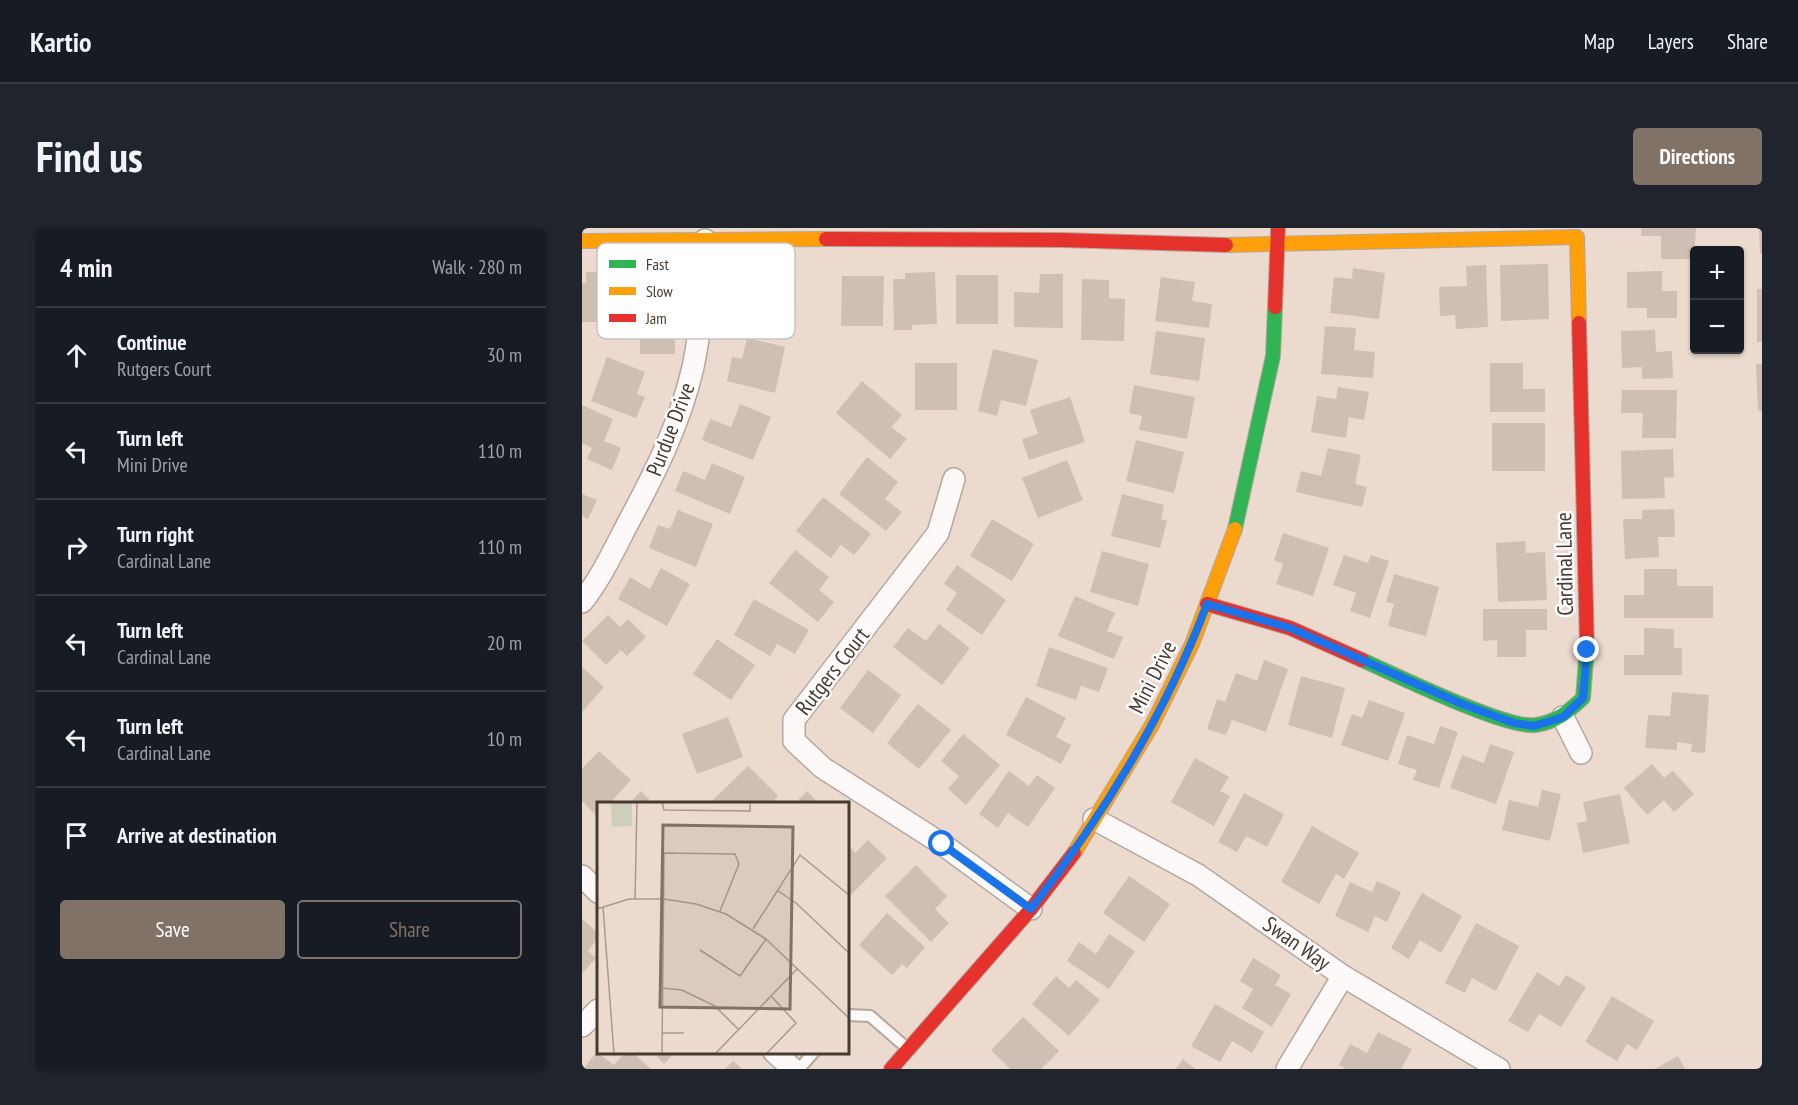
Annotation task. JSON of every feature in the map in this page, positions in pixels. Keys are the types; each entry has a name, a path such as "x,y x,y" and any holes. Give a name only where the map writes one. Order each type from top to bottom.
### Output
{"street":[{"name":"Mini Drive","path":"891,1069 1031,909 1069,861 1152,725 1192,644 1233,537 1273,356 1278,228"},
{"name":"Cardinal Lane","path":"1207,604 1290,628 1462,704 1514,723 1534,726 1563,717 1583,698 1587,650 1577,237 1278,244"},
{"path":"582,241 896,238 1207,245 1278,244"},
{"name":"Purdue Drive","path":"582,602 597,583 652,478 693,369 698,339"},
{"name":"Rutgers Court","path":"954,479 938,533 794,720 794,741 823,768 942,844 1031,909"},
{"path":"1563,717 1581,753"},
{"name":"Swan Way","path":"1094,819 1198,875 1343,976 1499,1069"},
{"path":"582,876 597,891"},
{"path":"1287,1069 1343,976"},
{"path":"582,1026 597,1011"},
{"path":"775,1054 792,1069"}],"lane":[{"path":"849,1015 870,1016 908,1049"},
{"path":"800,1069 813,1054"}],"building":[{"path":"1641,228 1696,228 1695,246 1690,246 1690,259 1661,259 1661,236 1641,236"},
{"path":"1759,228 1762,228 1762,254 1760,254"},
{"path":"1548,264 1549,319 1501,321 1500,265"},
{"path":"1486,265 1488,327 1456,329 1455,315 1440,316 1439,287 1467,286 1466,266"},
{"path":"1353,268 1385,273 1379,319 1330,313 1334,277 1352,279"},
{"path":"1662,271 1662,291 1677,291 1677,318 1647,318 1647,308 1627,308 1627,272"},
{"path":"586,272 597,272 597,322 582,322 582,283 586,283"},
{"path":"935,272 937,324 912,325 912,330 894,330 893,279 905,279 905,273"},
{"path":"1040,274 1063,274 1063,328 1014,327 1014,292 1039,293"},
{"path":"956,275 998,275 998,324 956,324"},
{"path":"842,276 884,276 883,326 841,326"},
{"path":"1161,277 1195,282 1192,301 1212,304 1209,328 1155,321"},
{"path":"1082,279 1109,280 1109,298 1125,299 1124,341 1081,340"},
{"path":"1757,289 1762,289 1762,342 1757,342"},
{"path":"1325,326 1356,328 1354,350 1375,352 1373,378 1321,374"},
{"path":"1655,330 1656,352 1672,351 1673,378 1642,379 1642,367 1622,368 1621,331"},
{"path":"1156,331 1205,338 1199,381 1150,374"},
{"path":"640,339 675,339 675,354 640,354"},
{"path":"747,339 785,347 775,393 727,381 732,357 742,359"},
{"path":"993,349 1038,360 1026,406 1001,400 997,416 978,411"},
{"path":"607,357 645,372 637,394 645,397 636,418 591,401"},
{"path":"915,363 957,363 957,410 915,410"},
{"path":"1490,363 1523,363 1523,389 1545,389 1545,412 1490,412"},
{"path":"1756,364 1762,364 1762,411 1758,411"},
{"path":"862,381 902,415 891,427 907,439 890,459 836,413"},
{"path":"1134,385 1195,397 1187,439 1139,430 1142,416 1129,413"},
{"path":"1338,387 1369,392 1364,420 1349,417 1346,438 1311,432 1317,396 1336,399"},
{"path":"1622,390 1677,390 1676,438 1642,438 1643,413 1621,413"},
{"path":"1070,397 1085,442 1029,460 1022,439 1038,434 1030,410"},
{"path":"740,404 771,417 753,460 702,440 710,419 731,427"},
{"path":"582,405 613,419 604,441 621,448 612,470 587,459 592,448 582,443"},
{"path":"1492,423 1545,423 1545,471 1492,471"},
{"path":"1136,440 1184,452 1174,493 1126,481"},
{"path":"1328,448 1361,455 1355,484 1367,487 1362,507 1296,492 1301,471 1321,476"},
{"path":"1673,449 1674,477 1664,478 1665,498 1622,499 1621,451"},
{"path":"867,457 898,482 885,499 902,512 886,531 839,494"},
{"path":"1067,460 1083,500 1038,518 1022,478"},
{"path":"712,463 745,477 730,514 675,491 683,471 705,480"},
{"path":"582,494 597,500 588,519 582,516"},
{"path":"1122,494 1164,505 1161,519 1167,521 1160,548 1111,536"},
{"path":"823,497 871,534 854,555 841,545 831,558 796,531"},
{"path":"1674,509 1675,537 1658,537 1659,557 1625,559 1623,519 1642,519 1642,510"},
{"path":"678,510 713,524 696,567 649,548 658,525 670,529"},
{"path":"992,519 1034,544 1012,581 970,556"},
{"path":"1283,533 1329,548 1313,596 1276,584 1283,564 1274,560"},
{"path":"1525,541 1526,553 1545,552 1547,600 1498,602 1496,543"},
{"path":"795,550 829,577 819,590 834,602 818,622 769,583"},
{"path":"1102,551 1149,564 1138,606 1090,592"},
{"path":"1344,555 1368,563 1371,555 1389,561 1370,618 1350,611 1356,593 1333,585"},
{"path":"957,565 1006,600 982,635 946,610 957,593 944,584"},
{"path":"661,568 690,584 667,626 618,599 630,577 650,589"},
{"path":"1644,569 1677,569 1677,586 1713,586 1713,618 1624,618 1624,595 1644,595"},
{"path":"1394,574 1439,587 1426,636 1388,626 1394,604 1386,602"},
{"path":"1075,596 1115,613 1107,631 1123,637 1114,659 1058,636"},
{"path":"754,599 809,630 795,654 777,644 770,656 734,635"},
{"path":"1483,609 1547,609 1547,630 1526,630 1526,657 1497,657 1497,640 1483,641"},
{"path":"608,615 620,627 628,619 646,637 627,656 621,650 606,665 582,641"},
{"path":"939,624 970,648 942,685 893,647 908,628 926,641"},
{"path":"1644,628 1674,629 1674,648 1682,648 1682,675 1624,675 1624,655 1644,655"},
{"path":"717,639 755,665 731,700 693,674"},
{"path":"1049,647 1108,668 1099,692 1081,686 1076,700 1036,686"},
{"path":"1264,660 1288,669 1266,732 1232,720 1226,735 1207,729 1217,699 1225,702 1236,673 1257,681"},
{"path":"582,667 604,687 582,712"},
{"path":"868,670 901,695 873,733 840,708"},
{"path":"1301,676 1345,688 1332,738 1288,725"},
{"path":"1672,692 1709,695 1705,753 1691,752 1692,744 1677,742 1677,750 1645,748 1648,715 1670,716"},
{"path":"1026,697 1066,718 1056,737 1071,745 1061,764 1006,735"},
{"path":"1369,700 1405,713 1388,761 1341,745 1352,714 1362,718"},
{"path":"918,704 951,730 919,769 887,743"},
{"path":"728,717 743,757 697,774 682,734"},
{"path":"1440,726 1458,732 1439,788 1413,780 1417,770 1398,764 1407,735 1434,744"},
{"path":"963,734 1000,765 966,805 948,789 959,776 941,761"},
{"path":"1490,744 1514,752 1496,804 1450,788 1462,755 1484,763"},
{"path":"599,751 631,780 611,802 597,802 597,816 582,801 582,769"},
{"path":"1195,758 1229,777 1220,791 1230,796 1214,826 1171,802"},
{"path":"1652,764 1664,778 1673,771 1694,794 1674,812 1664,800 1647,815 1624,788"},
{"path":"748,766 778,796 773,802 715,802 713,800"},
{"path":"1009,771 1029,786 1037,775 1055,788 1028,827 1008,813 998,828 979,814"},
{"path":"1542,790 1561,794 1550,841 1502,830 1509,800 1538,807"},
{"path":"641,791 652,802 631,802"},
{"path":"807,791 817,802 796,802"},
{"path":"1244,793 1284,814 1267,847 1246,836 1237,852 1218,842"},
{"path":"1620,794 1630,843 1583,853 1577,823 1587,821 1583,802"},
{"path":"1312,826 1359,853 1344,879 1336,874 1319,904 1281,882"},
{"path":"868,840 887,858 850,896 849,846 855,853"},
{"path":"916,865 947,896 935,909 949,923 931,942 885,896"},
{"path":"1129,876 1170,904 1144,942 1103,913"},
{"path":"1377,881 1401,892 1387,922 1375,916 1368,932 1335,916 1350,882 1372,892"},
{"path":"1422,893 1462,916 1441,953 1420,940 1409,959 1391,948"},
{"path":"887,913 925,947 907,968 902,964 892,975 859,945"},
{"path":"582,919 597,932 597,939 588,951 596,958 582,974"},
{"path":"1476,923 1519,946 1496,991 1472,978 1465,993 1445,983"},
{"path":"1109,934 1135,951 1109,989 1067,961 1079,942 1096,954"},
{"path":"1253,958 1281,975 1275,985 1291,994 1272,1027 1242,1008 1253,989 1240,981"},
{"path":"1537,972 1559,986 1566,975 1586,987 1561,1027 1539,1014 1528,1032 1508,1021"},
{"path":"1056,976 1069,988 1076,980 1100,1000 1069,1036 1032,1004"},
{"path":"1612,996 1654,1021 1637,1050 1627,1044 1617,1061 1585,1042"},
{"path":"1215,1004 1264,1032 1252,1053 1232,1041 1220,1062 1191,1046"},
{"path":"1023,1017 1059,1051 1041,1069 1010,1069 991,1050"},
{"path":"1378,1032 1412,1049 1401,1069 1346,1069 1339,1065 1350,1044 1367,1053"},
{"path":"597,1052 614,1065 623,1054 634,1054 651,1069 583,1069"},
{"path":"655,1054 673,1054 664,1064"},
{"path":"1678,1056 1685,1069 1655,1069"},
{"path":"1183,1059 1195,1069 1176,1069"},
{"path":"733,1061 742,1069 725,1069"}],"traffic: fast":[{"path":"1235,529 1273,356 1275,307"},
{"path":"1362,660 1477,710 1502,719 1536,725 1561,716 1583,698 1587,647"}],"traffic: slow":[{"path":"1226,245 1577,237 1579,323"},
{"path":"582,241 826,239"},
{"path":"1074,853 1152,725 1192,644 1235,529"}],"traffic: jam":[{"path":"1275,307 1278,228"},
{"path":"826,239 1062,240 1226,245"},
{"path":"1579,323 1587,647"},
{"path":"1207,604 1290,628 1362,660"},
{"path":"891,1069 1031,909 1074,853"}],"route":[{"path":"942,844 1031,909 1069,861 1152,725 1192,644 1207,604 1290,628 1462,704 1514,723 1534,726 1563,717 1583,698 1587,650"}]}
